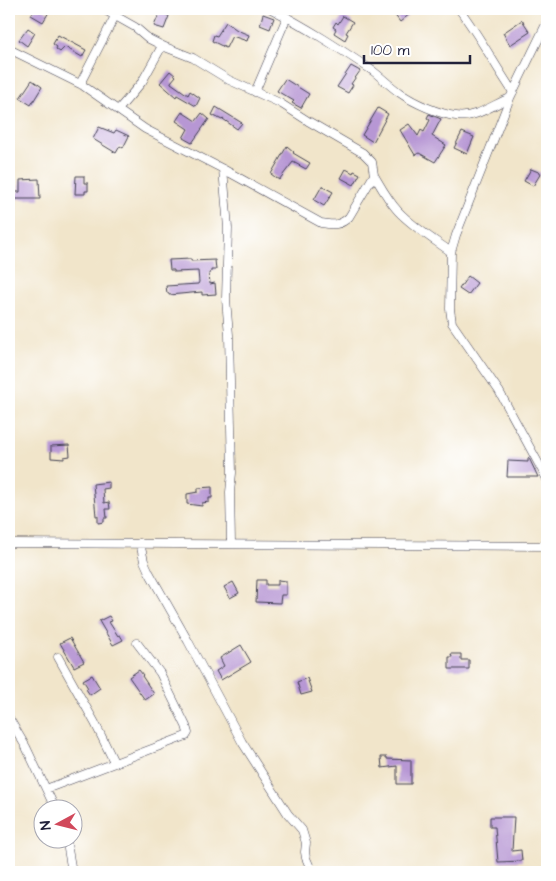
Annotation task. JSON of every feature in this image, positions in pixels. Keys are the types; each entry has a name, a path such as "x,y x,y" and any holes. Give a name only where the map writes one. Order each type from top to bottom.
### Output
{"street":[{"path":"103,9 135,27 149,39 193,58 229,80 280,103 364,153 372,162 374,175 397,211 451,252"},
{"path":"271,9 336,46 401,94 417,103 456,116 467,116 512,95"},
{"path":"459,9 483,42 512,95"},
{"path":"82,85 82,80 114,16"},
{"path":"255,92 287,17"},
{"path":"547,22 512,95 456,235 451,252 450,309 452,323 499,391 547,479"},
{"path":"118,110 142,82 162,46"},
{"path":"9,49 82,85 145,128 321,223 337,225 343,223 349,217 374,175"},
{"path":"223,169 228,228 226,299 229,335 232,473 230,492 231,543"},
{"path":"9,543 547,546"},
{"path":"140,543 144,561 149,572 242,742 280,802 302,830 306,843 306,858 312,872"},
{"path":"46,788 176,741 188,733 160,673 137,643"},
{"path":"58,657 96,723 114,762"},
{"path":"9,718 26,747 50,798"},
{"path":"68,848 72,872"}],"building":[{"path":"35,9 43,9 49,12 43,22 31,15"},
{"path":"401,9 416,9 400,22 394,14"},
{"path":"160,12 169,16 164,29 154,26"},
{"path":"263,14 274,18 270,29 260,25"},
{"path":"343,16 353,22 346,33 348,34 345,40 334,33 336,29 333,27 336,22 338,24"},
{"path":"522,20 530,32 510,45 503,33"},
{"path":"226,22 237,30 249,35 247,41 232,36 226,48 212,41 214,35 217,36"},
{"path":"28,28 35,33 27,46 19,40"},
{"path":"58,35 86,50 82,57 65,47 60,52 56,49 57,47 53,44"},
{"path":"351,66 360,71 351,84 353,85 348,93 337,87"},
{"path":"170,71 176,76 171,83 188,95 190,91 200,98 196,106 177,95 176,97 160,83"},
{"path":"285,79 309,94 301,108 292,103 294,101 277,91"},
{"path":"32,80 42,87 31,105 20,98"},
{"path":"216,107 242,123 237,129 223,119 212,115"},
{"path":"378,108 388,114 373,142 362,135"},
{"path":"182,112 196,121 202,113 209,119 192,143 183,138 188,129 176,121"},
{"path":"429,114 441,119 432,136 446,145 435,162 419,153 415,155 400,130 409,124 418,136 421,130 424,132 430,120 427,118"},
{"path":"99,127 114,133 116,130 129,136 123,148 120,146 116,153 93,139"},
{"path":"462,132 474,137 467,154 454,148"},
{"path":"287,146 293,153 310,163 306,169 293,162 279,180 271,174"},
{"path":"346,169 360,174 354,185 341,178"},
{"path":"531,169 541,173 533,186 524,181"},
{"path":"76,176 84,176 84,183 88,183 88,191 85,191 85,194 75,194"},
{"path":"39,179 40,199 9,199 9,192 20,192 20,180"},
{"path":"322,186 333,192 324,206 314,200"},
{"path":"191,259 191,261 215,260 216,270 211,270 209,273 210,284 215,283 216,294 202,295 202,292 169,295 167,293 166,286 198,284 198,271 174,272 174,270 170,270 169,260"},
{"path":"468,276 477,283 468,295 459,289"},
{"path":"69,445 70,456 64,457 64,459 51,458 51,446"},
{"path":"528,458 538,477 507,477 508,461 528,462"},
{"path":"109,482 109,488 103,489 104,503 109,502 110,509 106,509 107,518 104,518 104,522 98,523 93,484"},
{"path":"212,487 212,498 209,498 209,502 202,503 202,506 187,504 187,494 198,492 198,488"},
{"path":"257,580 266,580 266,585 278,585 278,580 286,581 286,595 281,595 280,603 256,602"},
{"path":"233,582 239,593 230,598 224,587"},
{"path":"109,616 112,621 109,622 123,640 113,645 99,621"},
{"path":"70,638 84,662 74,667 60,643"},
{"path":"241,645 251,662 221,680 216,671 224,666 220,658"},
{"path":"451,654 461,654 461,660 469,660 469,669 449,669 449,657 452,657"},
{"path":"139,670 154,694 145,700 129,677"},
{"path":"92,675 100,688 90,695 83,680"},
{"path":"307,678 312,692 301,695 297,682"},
{"path":"381,757 411,760 411,784 397,784 397,766 382,768"},
{"path":"490,817 514,817 512,851 521,850 522,861 498,862 495,827 490,827"}]}
